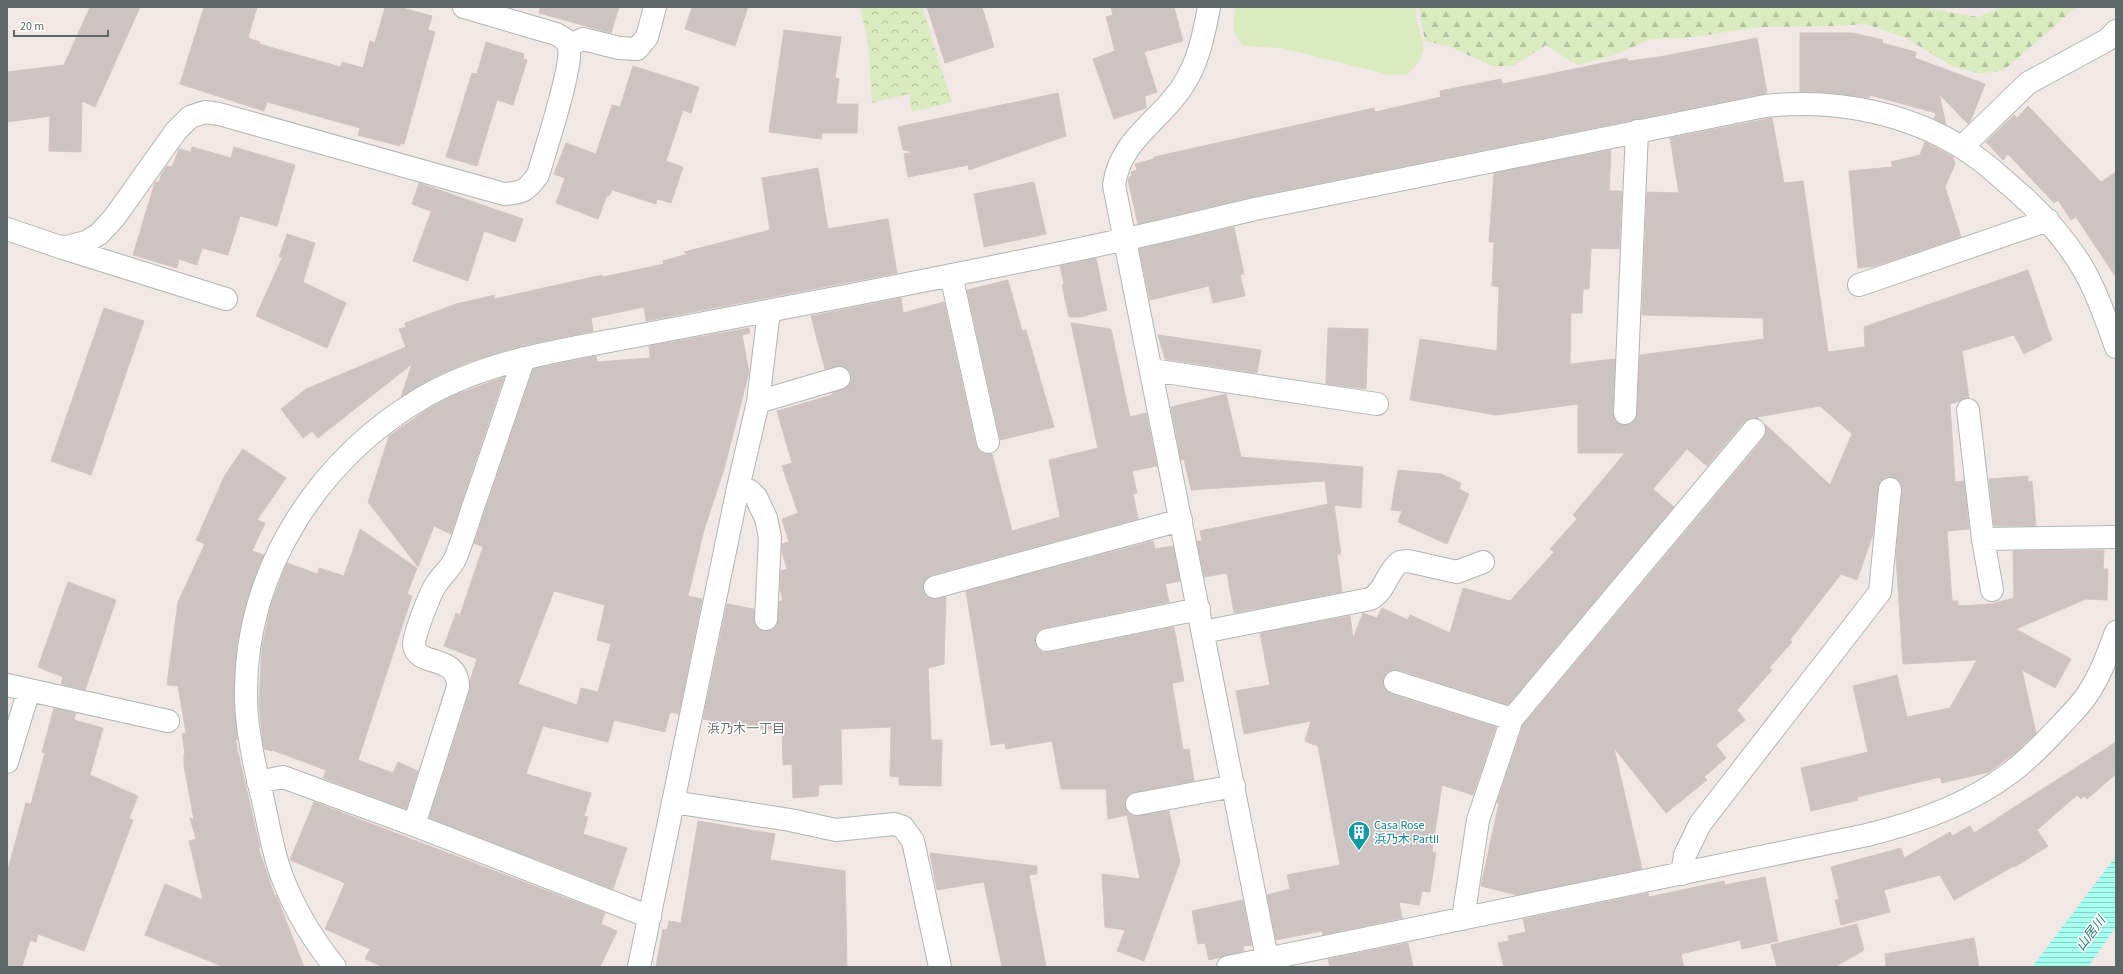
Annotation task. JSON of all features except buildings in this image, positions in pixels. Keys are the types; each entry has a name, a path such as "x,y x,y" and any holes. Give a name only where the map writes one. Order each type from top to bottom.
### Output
{"street":[{"path":"63,248 86,242 100,234 114,218 176,131 190,117 204,112 219,114 504,194 517,193 528,189 538,175 540,168 568,65 568,45 564,39 556,34 464,7"},
{"path":"568,45 583,39 619,48 637,49 647,37 655,7"},
{"path":"1209,7 1203,36 1182,87 1131,144 1116,170 1114,185 1152,370 1267,958"},
{"path":"1962,148 2028,82 2108,40 2116,30"},
{"path":"334,967 311,933 281,875 258,782 245,693 249,637 259,597 287,534 309,500 334,469 366,437 393,417 444,387 524,358 1125,240 1247,211 1765,106 1812,103 1898,117 1935,133 1980,160 2048,220 2085,272 2114,334"},
{"path":"1625,413 1637,132"},
{"path":"1859,285 2048,220"},
{"path":"7,229 226,299"},
{"path":"950,275 988,442"},
{"path":"639,967 738,488 758,402 768,311"},
{"path":"414,825 458,687 458,679 454,670 447,665 424,657 417,652 414,645 416,635 432,591 455,559 524,358"},
{"path":"1152,370 1377,404"},
{"path":"758,402 839,378"},
{"path":"1968,410 1983,540 1992,590"},
{"path":"1463,919 1478,820 1512,719 1754,430"},
{"path":"738,488 750,491 756,497 766,518 770,537 766,619"},
{"path":"1682,874 1685,855 1700,824 1880,592 1890,489"},
{"path":"935,587 1181,520"},
{"path":"1983,540 2116,537"},
{"path":"1203,632 1370,599 1380,592 1393,568 1400,562 1408,562 1457,572 1483,562"},
{"path":"1047,640 1199,610"},
{"path":"1228,967 1682,874 1894,828 1972,796 2010,773 2051,735 2087,695 2101,670 2116,632"},
{"path":"1395,682 1512,719"},
{"path":"7,685 168,721"},
{"path":"7,762 29,690"},
{"path":"258,782 283,777 414,825 650,917"},
{"path":"1137,804 1234,786"},
{"path":"673,802 790,820 836,830 894,824 903,827 913,841 940,967"}],"green space":[{"path":"860,7 922,7 952,102 912,112 909,94 872,103 868,42"},
{"path":"1236,7 1416,7 1423,42 1422,56 1408,74 1390,75 1282,48 1244,46 1235,33 1233,24"},
{"path":"1419,7 1920,7 1978,17 2002,7 2076,7 2005,69 1996,72 1976,73 1952,66 1906,38 1866,24 1760,27 1686,38 1651,39 1612,56 1577,65 1546,45 1513,66 1492,66 1449,46 1425,41"}],"water":[{"name":"山居川","path":"2116,856 2116,927 2088,967 2032,967"}],"place":[{"name":"Casa Rose 浜乃木 PartII","path":"1359,852"}],"district":[{"name":"浜乃木一丁目","path":"746,728"}]}
